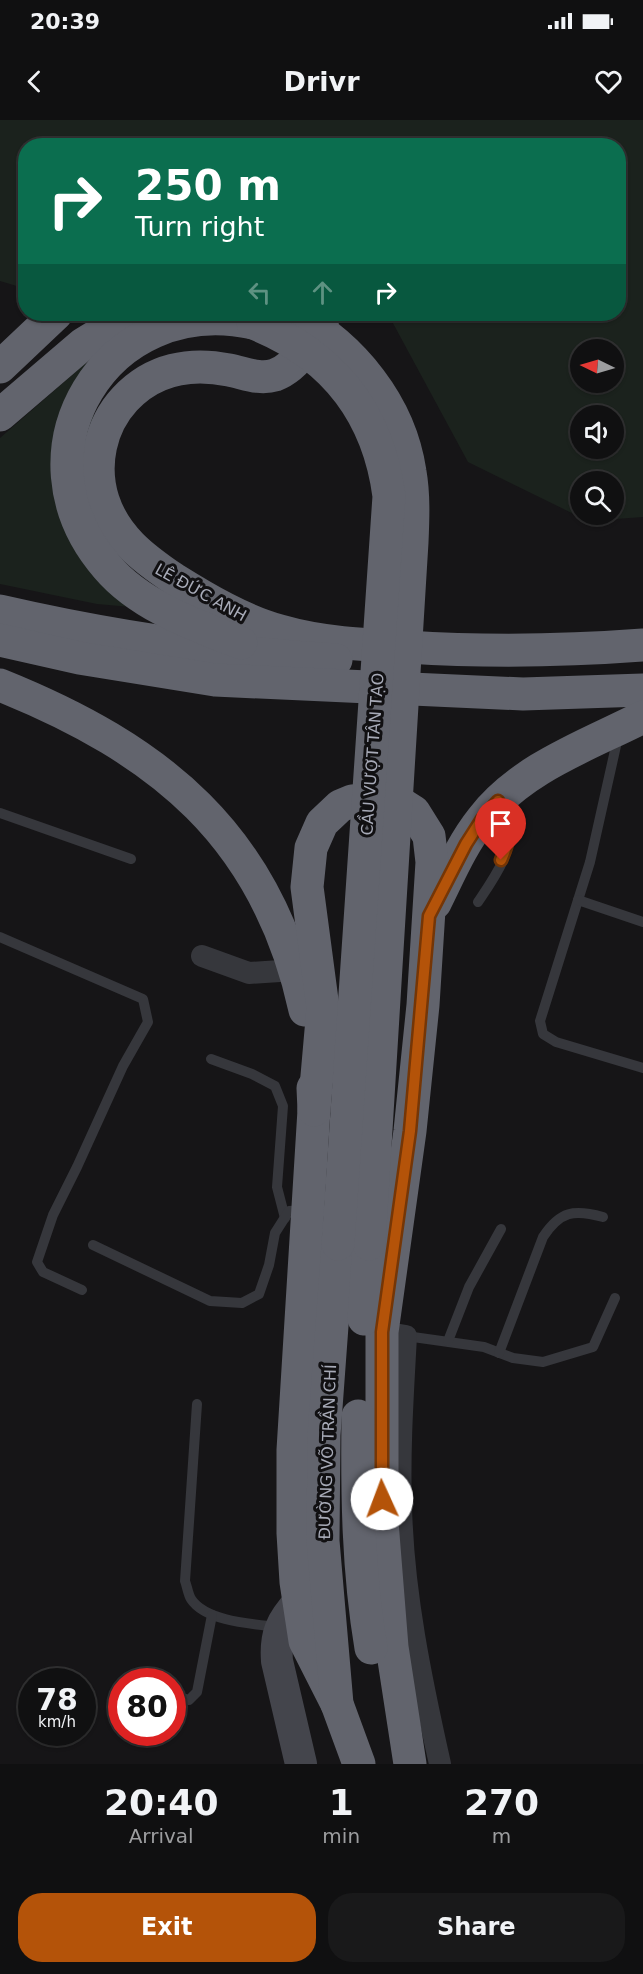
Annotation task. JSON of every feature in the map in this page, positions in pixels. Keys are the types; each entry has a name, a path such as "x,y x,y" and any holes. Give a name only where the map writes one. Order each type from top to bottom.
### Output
{"highway":[{"path":"0,367 49,321"},
{"path":"0,415 75,351 121,321"},
{"name":"CẦU VƯỢT TÂN TẠO","path":"187,321 174,323 138,338 96,378 77,411 68,446 68,479 74,511 84,535 108,569 125,584 160,607 274,657"},
{"name":"CẦU VƯỢT TÂN TẠO","path":"240,321 253,323 299,345 339,380 352,397 373,434 381,456 389,496 353,1244"},
{"path":"304,321 343,347 381,396 400,434 410,471 412,490 412,542 353,1244"},
{"name":"LÊ ĐỨC ANH","path":"321,321 297,359 276,374 262,378 208,367 177,368 164,372 135,389 114,414 106,429 98,461 102,497 118,532 148,562 183,585 242,616 297,635 371,645 609,655 643,660"},
{"path":"68,479 88,516 106,538 148,562"},
{"name":"LÊ ĐỨC ANH","path":"0,611 197,649 274,657 441,667 609,655 643,645"},
{"path":"0,640 79,658 215,680 523,694 643,690"},
{"path":"0,659 205,694 336,706 635,719"},
{"path":"0,685 91,726 129,749 173,780 230,842 255,878 274,913 290,955 308,1021 314,1110"},
{"path":"429,916 466,844 482,819 498,801 539,769 635,719"},
{"path":"337,1704 289,1615 293,1533 296,1214 314,1110 323,1008 309,909 308,865 317,833 331,813 352,801 364,799 403,805 414,812 429,836 432,862 394,1334 380,1454 385,1564 392,1647 410,1764"},
{"name":"ĐƯỜNG VÕ TRẦN CHÍ","path":"353,1244 322,1487 323,1553 337,1704 358,1764"},
{"name":"ĐƯỜNG VÕ TRẦN CHÍ","path":"353,1244 359,1406 358,1533 370,1644 397,1764"}],"street":[{"path":"201,956 249,973 290,955"},
{"path":"394,1334 405,1572 418,1660 440,1764"},
{"path":"289,1615 277,1661 301,1764"}],"lane":[{"path":"635,719 540,1021 543,1034 556,1042 643,1068"},
{"path":"478,902 495,876 508,844 510,821 498,801"},
{"path":"0,813 131,859"},
{"path":"578,900 643,922"},
{"path":"0,937 143,999 148,1022 123,1066 77,1167 52,1215 37,1262 43,1272 82,1290"},
{"path":"93,1245 210,1301 242,1303 259,1294 269,1265 275,1233 296,1214 277,1187 283,1106 275,1086 252,1074 211,1059"},
{"path":"499,1353 543,1238 553,1222 581,1211 603,1216"},
{"path":"448,1341 469,1287 501,1229"},
{"path":"394,1334 484,1347 499,1353 543,1362 593,1347 615,1298"},
{"path":"197,1404 185,1581 191,1600 212,1615 234,1621 289,1615"},
{"path":"186,1699 189,1700 197,1692 212,1615"}],"shaded area":[{"path":"0,120 643,120 643,517 624,518 624,471 570,471 570,512 468,462 392,321 626,321 626,138 18,138 18,286 0,281"},
{"path":"147,325 86,376 131,607 97,604 0,584 0,438 94,356"}],"route":[{"path":"382,1499 380,1454 382,1332 410,1131 423,1005 429,916 466,844 482,819 498,801 510,821 508,844 501,860"}]}
